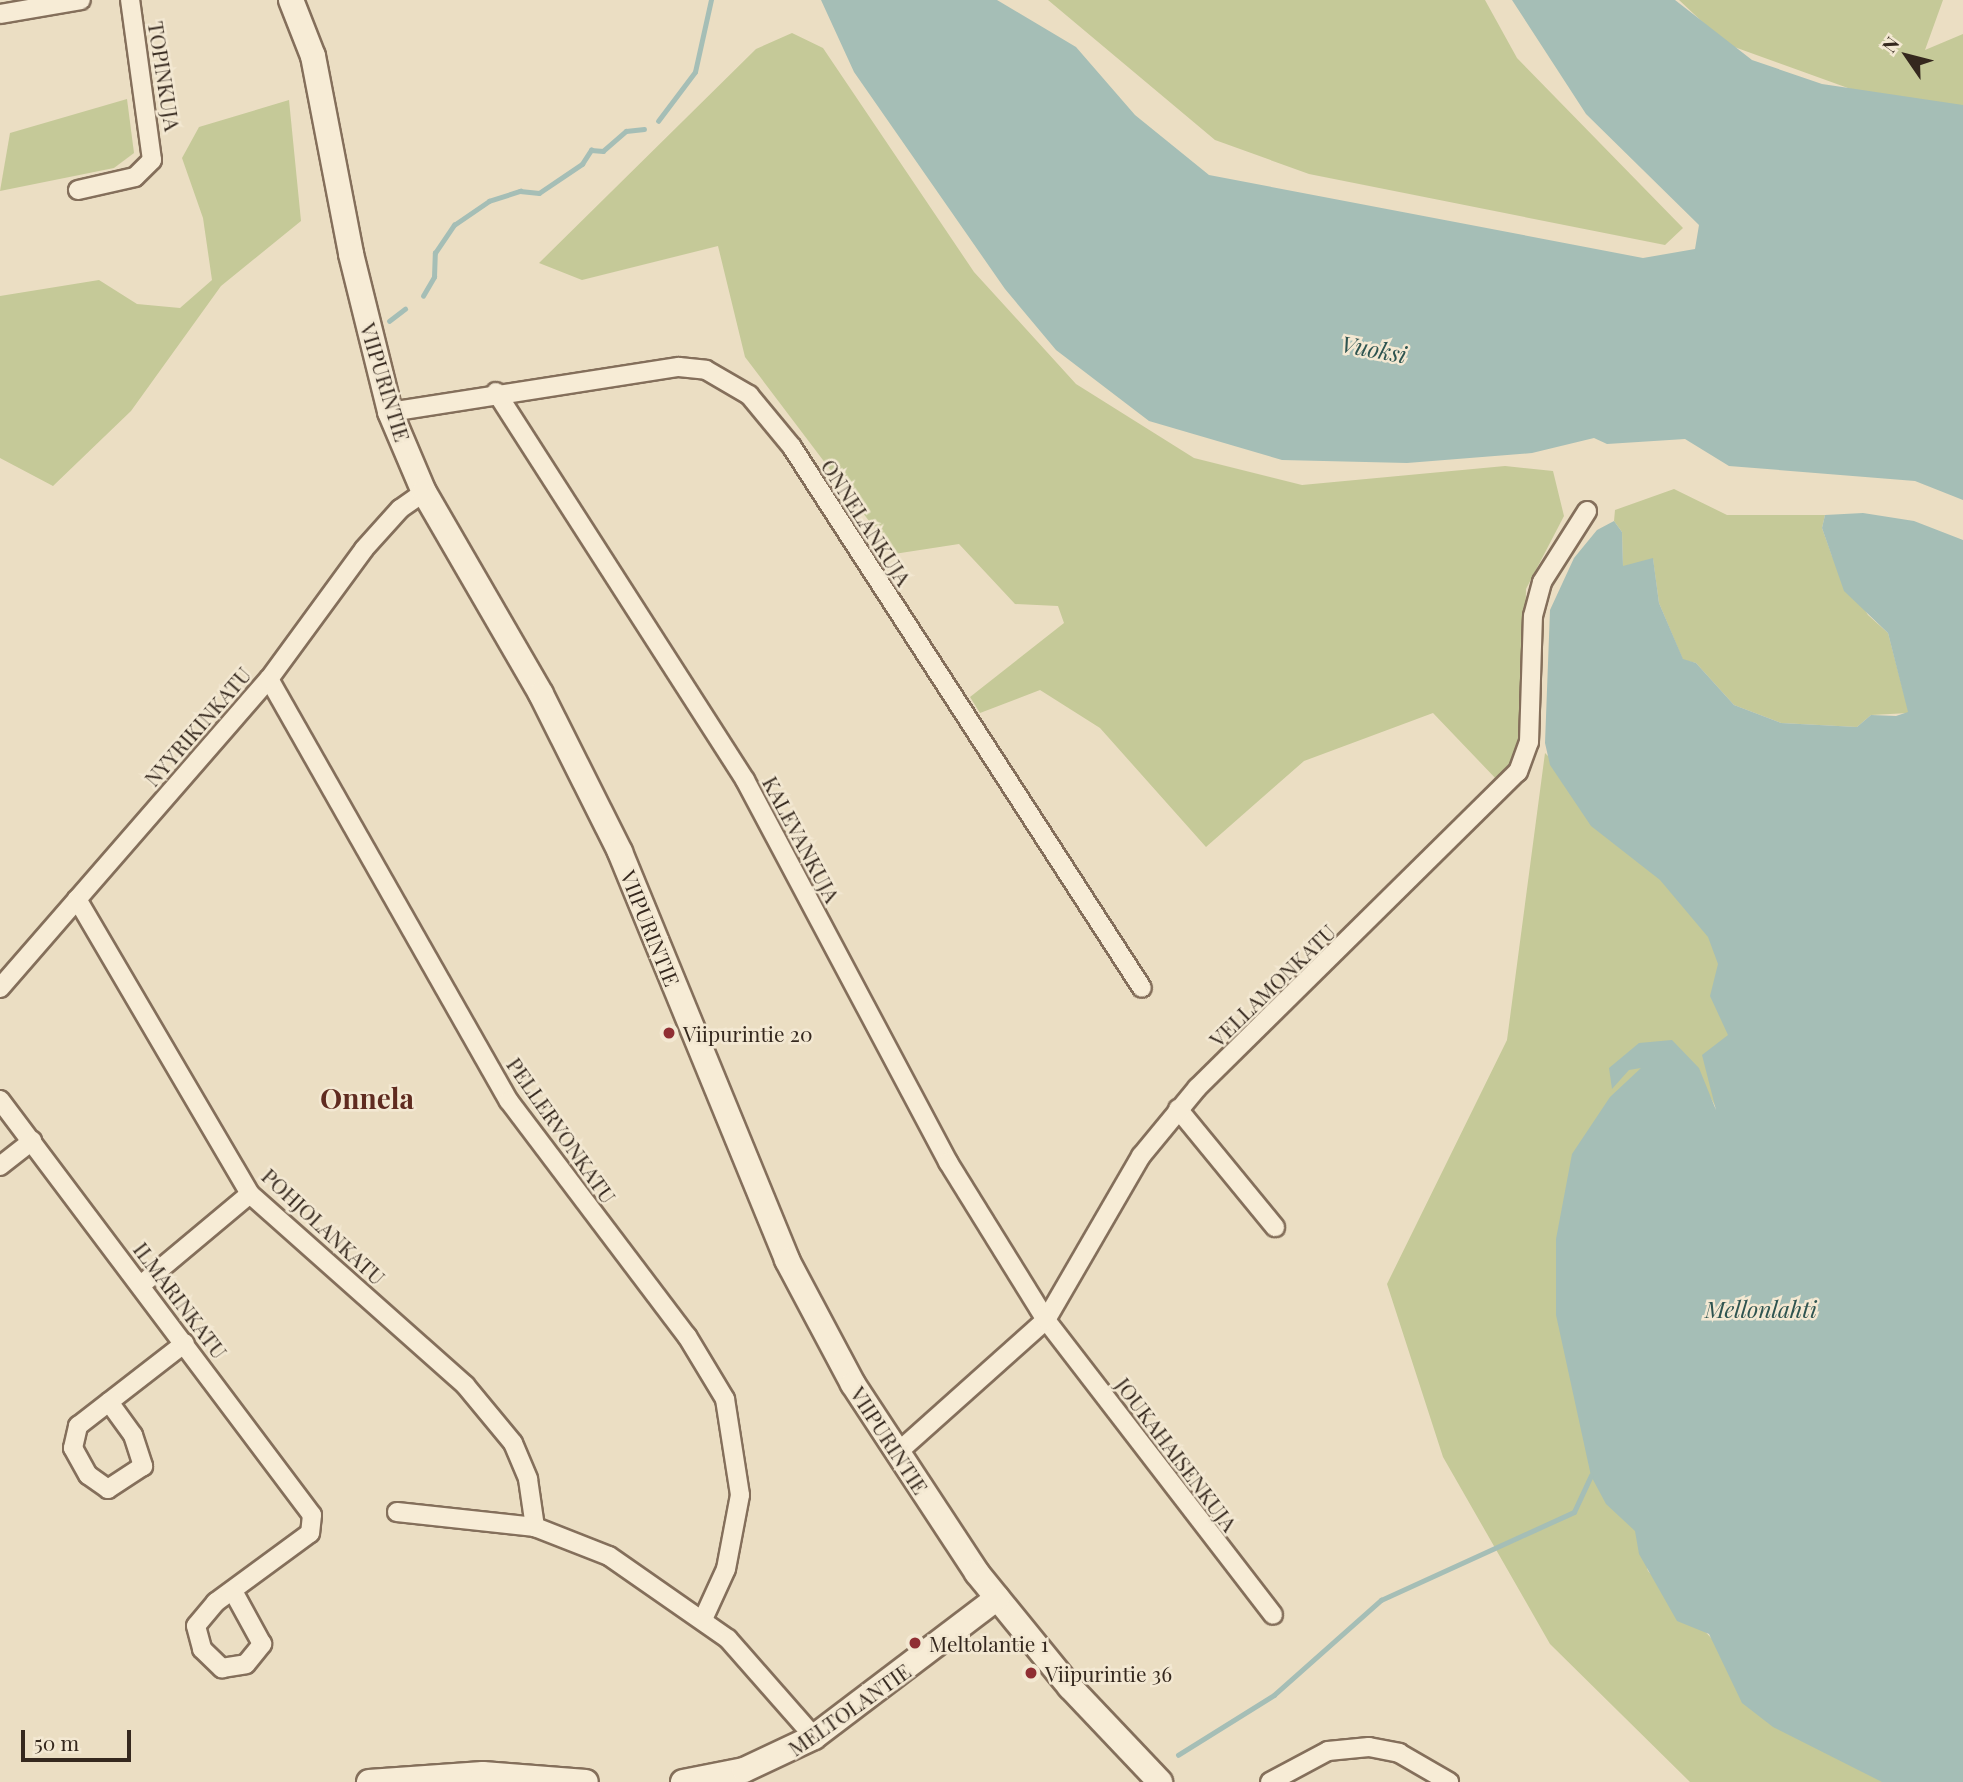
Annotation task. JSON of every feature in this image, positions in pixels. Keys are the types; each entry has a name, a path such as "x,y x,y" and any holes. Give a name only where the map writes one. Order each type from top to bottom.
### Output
{"main road":[{"name":"VIIPURINTIE","path":"291,0 313,56 351,254 390,412 424,492 541,694 620,852 758,1198 820,1325 897,1453 997,1598 1160,1782"},
{"name":"MELTOLANTIE","path":"683,1782 744,1770 814,1737 997,1598"},
{"path":"369,1782 483,1774 586,1782"}],"street":[{"path":"0,15 52,3 81,0"},
{"name":"TOPINKUJA","path":"78,190 135,177 152,160 130,0"},
{"name":"ONNELANKUJA","path":"390,412 496,392 679,367 706,370 749,396 792,447 1142,988"},
{"name":"KALEVANKUJA","path":"496,392 745,780 948,1162 1046,1320"},
{"name":"NYYRIKINKATU","path":"0,988 269,679 364,549 400,509 424,492"},
{"name":"VELLAMONKATU","path":"897,1453 1046,1320 1141,1156 1178,1109 1518,772 1529,742 1533,616 1542,582 1587,511"},
{"name":"PELLERVONKATU","path":"269,679 509,1101 687,1336 725,1399 740,1495 726,1569 704,1618"},
{"name":"POHJOLANKATU","path":"77,899 250,1194 465,1385 513,1443 528,1479 535,1527"},
{"name":"ILMARINKATU","path":"0,1100 312,1515 310,1533 233,1591"},
{"path":"1178,1109 1275,1227"},
{"path":"0,1166 32,1141"},
{"path":"141,1285 250,1194"},
{"name":"JOUKAHAISENKUJA","path":"1046,1320 1273,1615"},
{"path":"110,1402 133,1435 143,1466 108,1489 88,1475 73,1448 78,1426 185,1343"},
{"path":"397,1512 535,1527 609,1556 704,1618 785,1697 814,1737"},
{"path":"1270,1782 1328,1751 1369,1747 1399,1753 1450,1782"}],"green space":[{"path":"1048,0 1485,0 1517,58 1683,228 1665,245 1309,174 1215,140"},
{"path":"1679,0 1943,0 1925,50 1963,34 1963,108 1859,92 1726,44"},
{"path":"792,33 823,48 974,272 1076,384 1194,458 1302,485 1505,466 1553,471 1564,516 1526,589 1523,745 1499,782 1433,713 1304,761 1206,847 1100,728 1040,690 980,713 970,697 1064,623 1058,606 1015,604 959,544 894,554 745,357 718,246 582,280 539,263 756,49"},
{"path":"127,99 134,153 114,168 0,191 10,133"},
{"path":"289,100 301,221 221,286 131,411 53,486 0,458 0,296 99,280 137,304 180,308 212,280 203,218 182,158 199,127"},
{"path":"1674,489 1727,515 1825,515 1822,528 1832,556 1868,615 1888,633 1909,713 1871,715 1857,727 1781,723 1734,705 1696,663 1683,660 1659,603 1653,559 1623,567 1622,532 1614,521 1615,510"},
{"path":"1545,753 1711,920 1736,1045 1725,1124 1701,1080 1604,1413 1648,1571 1730,1658 1910,1782 1690,1782 1550,1644 1443,1457 1387,1284 1507,1040"}],"water":[{"name":"Vuoksi","path":"821,0 997,0 1076,47 1135,115 1209,175 1643,258 1695,249 1699,225 1586,114 1512,0 1675,0 1752,60 1822,84 1963,105 1963,500 1915,481 1729,466 1685,439 1607,444 1594,438 1532,453 1407,463 1282,460 1149,421 1056,350 1005,289 854,72"},
{"name":"Mellonlahti","path":"1863,513 1914,521 1963,540 1963,1782 1882,1782 1773,1727 1742,1703 1709,1634 1677,1621 1639,1554 1635,1531 1606,1504 1591,1476 1556,1315 1556,1239 1572,1154 1610,1097 1641,1068 1629,1070 1612,1089 1609,1068 1639,1043 1672,1040 1699,1068 1716,1110 1702,1055 1728,1035 1710,996 1718,964 1708,937 1660,880 1591,826 1550,765 1545,743 1550,610 1574,558 1597,530 1614,521 1622,532 1623,566 1653,558 1659,603 1683,659 1696,663 1734,705 1781,723 1857,727 1871,715 1896,716 1908,712 1888,633 1844,591 1822,528 1825,515"}],"waterway":[{"path":"658,121 695,72 711,0"},
{"path":"423,296 434,277 435,253 454,225 489,201 520,191 539,193 582,164 591,150 603,151 626,131 644,129"},
{"path":"389,321 405,309"},
{"path":"1178,1755 1274,1695 1381,1600 1574,1512 1591,1476"}],"place":[{"name":"Viipurintie 20","path":"669,1033"},
{"name":"Meltolantie 1","path":"915,1643"},
{"name":"Viipurintie 36","path":"1031,1673"}],"district":[{"name":"Onnela","path":"367,1098"}]}
